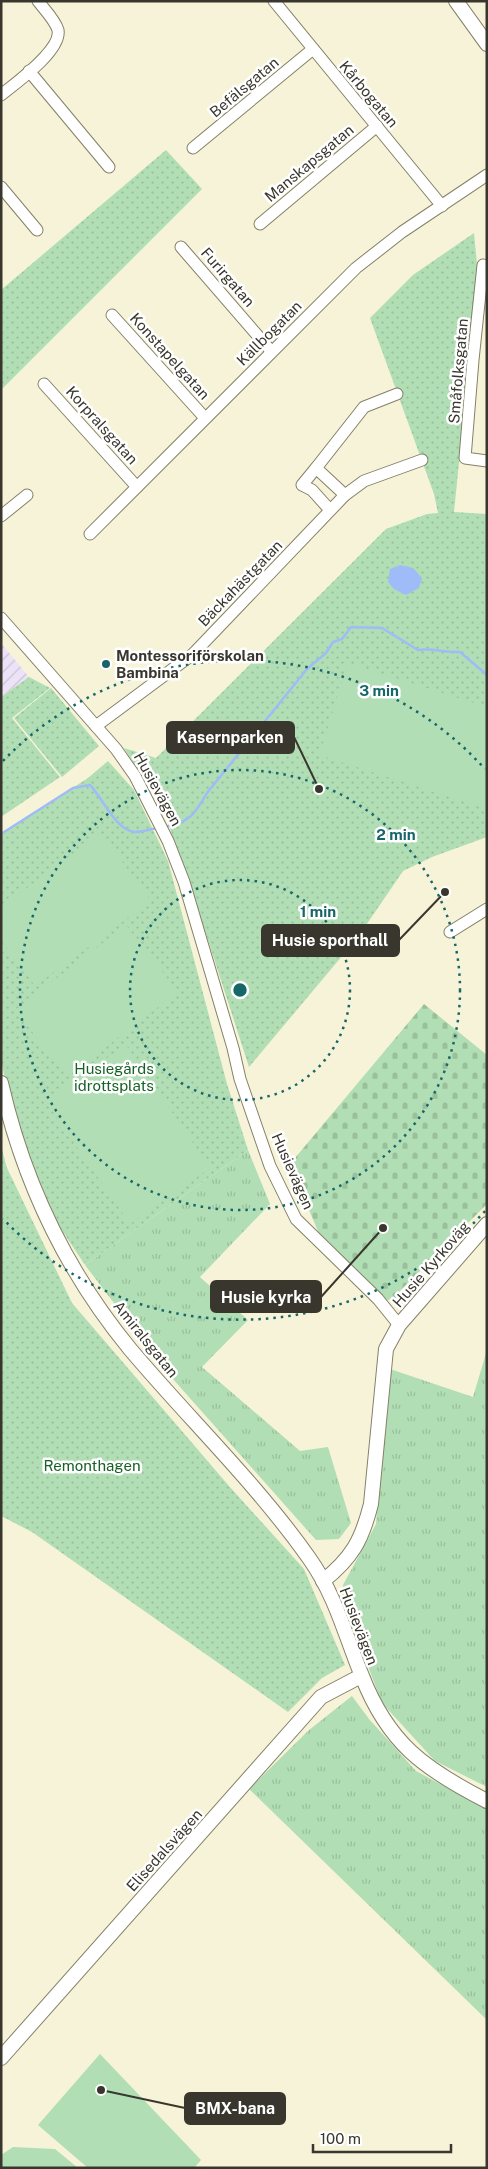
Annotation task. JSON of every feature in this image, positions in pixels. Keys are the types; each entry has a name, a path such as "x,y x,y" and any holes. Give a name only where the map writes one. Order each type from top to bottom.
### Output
{"street":[{"path":"1,95 52,48 58,38 56,25 38,1"},
{"name":"Kårbogatan","path":"274,1 442,206"},
{"path":"456,1 487,44"},
{"name":"Befälsgatan","path":"194,148 313,49"},
{"path":"29,71 109,167"},
{"name":"Manskapsgatan","path":"260,224 377,126"},
{"name":"Källbogatan","path":"90,534 356,268 402,232 487,175"},
{"path":"1,187 37,230"},
{"name":"Furirgatan","path":"181,247 272,350"},
{"name":"Småfolksgatan","path":"483,266 473,360 466,458 487,461"},
{"name":"Konstapelgatan","path":"112,315 205,418"},
{"name":"Korpralsgatan","path":"44,384 137,487"},
{"path":"330,510 312,490 302,485 364,407 396,394"},
{"name":"Bäckahästgatan","path":"96,726 193,654 345,496 364,481 422,460"},
{"path":"316,468 345,496"},
{"path":"1,516 27,495"},
{"name":"Husievägen","path":"1,618 116,749 135,776 156,814 184,882 233,1048 240,1079 270,1166 296,1219 378,1299 399,1325 391,1337 383,1362 370,1504 364,1528 357,1546 346,1561 324,1581 348,1634 361,1676 384,1720 403,1746 427,1767 487,1801"},
{"path":"450,932 487,909"},
{"name":"Amiralsgatan","path":"1,1083 8,1112 28,1172 48,1219 80,1279 130,1348 271,1509 324,1581"},
{"name":"Husie Kyrkoväg","path":"399,1325 487,1224"},
{"name":"Elisedalsvägen","path":"1,2058 321,1697 361,1676"}],"shaded area":[{"path":"1,643 29,677 1,697"}],"green space":[{"path":"166,150 202,189 1,390 1,290"},
{"path":"474,233 478,275 454,512 487,514 487,837 432,857 403,871 358,937 249,1067 163,808 124,748 156,758 386,529 427,514 438,513 434,494 370,318 413,275"},
{"path":"348,663 487,707 487,809 319,755"},
{"path":"29,677 50,688 12,718 60,777 1,817 1,697"},
{"path":"51,688 99,746 62,777 14,718"},
{"name":"Husiegårds idrottsplats","path":"108,761 134,790 168,861 227,1084 248,1150 85,1265 49,1211 11,1110 1,1059 1,834 88,778"},
{"path":"101,833 151,901 35,986 1,940 1,907"},
{"path":"126,925 178,992 67,1077 15,1010"},
{"path":"424,1004 487,1055 487,1204 399,1292 395,1299 387,1300 322,1241 290,1164"},
{"path":"126,1045 210,1168 130,1224 45,1100"},
{"name":"Remonthagen","path":"1,1146 7,1168 72,1303 229,1486 304,1569 345,1665 322,1678 288,1712 32,1532 1,1516"},
{"path":"248,1150 270,1204 200,1277 248,1320 202,1367 300,1451 328,1447 351,1523 339,1539 316,1540 164,1369 85,1265"},
{"path":"487,1350 487,1787 435,1761 382,1703 342,1598 343,1585 376,1524 387,1368 473,1397"},
{"path":"352,1696 369,1719 416,1771 487,1809 487,2020 249,1789 309,1730"},
{"path":"100,2054 201,2160 194,2168 88,2168 38,2125"},
{"path":"13,2147 55,2149 78,2168 1,2168 1,2155"}],"water":[{"path":"400,565 413,568 422,578 419,588 406,595 394,589 388,582 390,569"}],"waterway":[{"path":"164,827 180,823 195,812 207,793 307,669 326,653 333,642 342,639 351,627 382,628 418,650 460,652 487,675"},
{"path":"1,834 73,788 90,785 110,813 128,830 138,832 158,828"}],"place":[{"name":"Montessoriförskolan Bambina","path":"106,664"},
{"name":"Kasernparken","path":"319,789"},
{"name":"Husie sporthall","path":"445,892"},
{"name":"Husie kyrka","path":"383,1228"},
{"name":"BMX-bana","path":"101,2090"}]}
